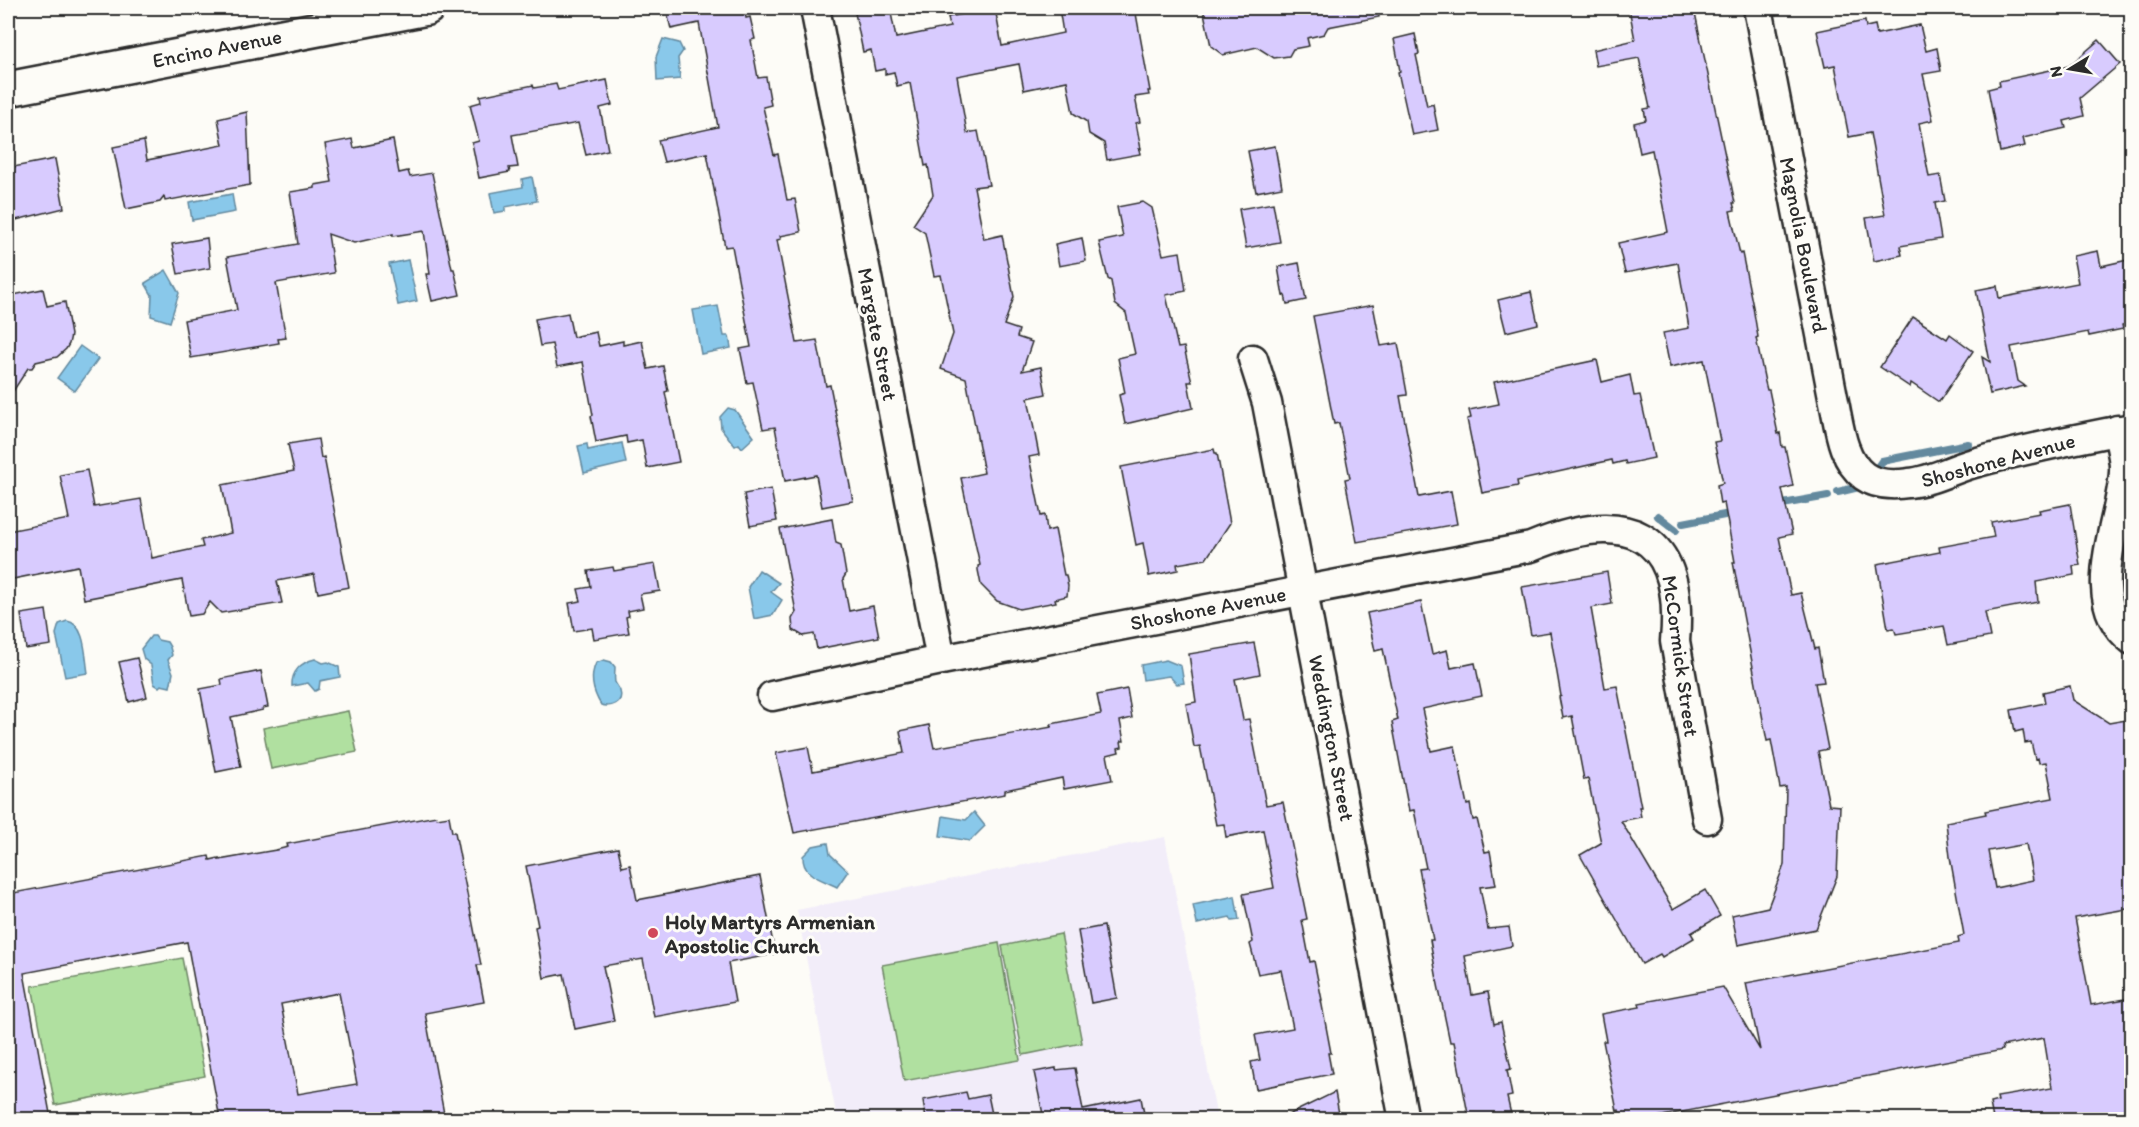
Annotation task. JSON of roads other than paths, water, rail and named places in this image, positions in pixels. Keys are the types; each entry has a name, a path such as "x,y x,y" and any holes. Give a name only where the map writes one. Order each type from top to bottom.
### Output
{"street":[{"name":"Encino Avenue","path":"8,89 428,8"},
{"name":"Margate Street","path":"815,8 941,660"},
{"name":"Magnolia Boulevard","path":"1758,8 1833,397 1848,459 1865,477"},
{"name":"Weddington Street","path":"1253,359 1267,403 1404,1119"},
{"name":"Shoshone Avenue","path":"1865,477 1889,484 1909,483 1928,479 1972,463 2124,429"},
{"path":"2124,429 2125,470 2105,574 2108,605 2114,621 2132,640"},
{"name":"Shoshone Avenue","path":"772,696 941,660 1532,547 1560,535 1588,529 1618,530 1644,538"},
{"name":"McCormick Street","path":"1644,538 1661,555 1668,566 1672,581 1678,612 1675,641 1707,819"}],"water":[{"path":"663,39 679,43 683,51 678,58 680,79 657,81 656,57"},
{"path":"532,177 537,201 505,207 505,211 494,213 490,193 523,187 522,179"},
{"path":"232,194 235,212 192,220 189,202"},
{"path":"408,260 417,301 398,305 389,264"},
{"path":"166,270 179,293 170,322 151,316 152,295 145,283"},
{"path":"718,306 724,336 729,336 731,348 701,354 693,310"},
{"path":"80,346 98,359 75,391 57,378"},
{"path":"728,408 735,410 754,437 742,448 739,444 735,446 721,428 720,417"},
{"path":"622,443 626,463 584,473 578,446 587,444 588,450"},
{"path":"759,570 779,583 771,592 782,600 773,615 754,619 748,587"},
{"path":"67,621 78,628 81,635 88,673 65,677 56,634 59,624"},
{"path":"151,636 167,642 170,647 172,655 168,660 173,673 170,687 161,685 159,687 154,684 151,665 144,659 141,649"},
{"path":"315,659 339,667 340,677 320,681 319,689 315,691 308,683 292,686 293,676 298,668"},
{"path":"604,660 611,662 615,667 615,682 621,695 616,704 609,706 601,705 593,685 596,663"},
{"path":"1166,660 1181,666 1184,683 1177,684 1169,676 1143,680 1141,665"},
{"path":"974,812 985,826 970,841 940,836 943,816 966,820"},
{"path":"828,843 830,854 848,871 837,887 814,876 804,863 803,856 813,846"},
{"path":"1235,896 1239,920 1232,921 1230,917 1197,924 1193,905"}],"waterway":[{"path":"1873,474 1882,461 1968,444"},
{"path":"1838,492 1863,486"},
{"path":"1777,505 1828,496"},
{"path":"1683,523 1735,513"},
{"path":"1658,516 1676,530"}],"place":[{"name":"Holy Martyrs Armenian Apostolic Church","path":"653,933"}]}
